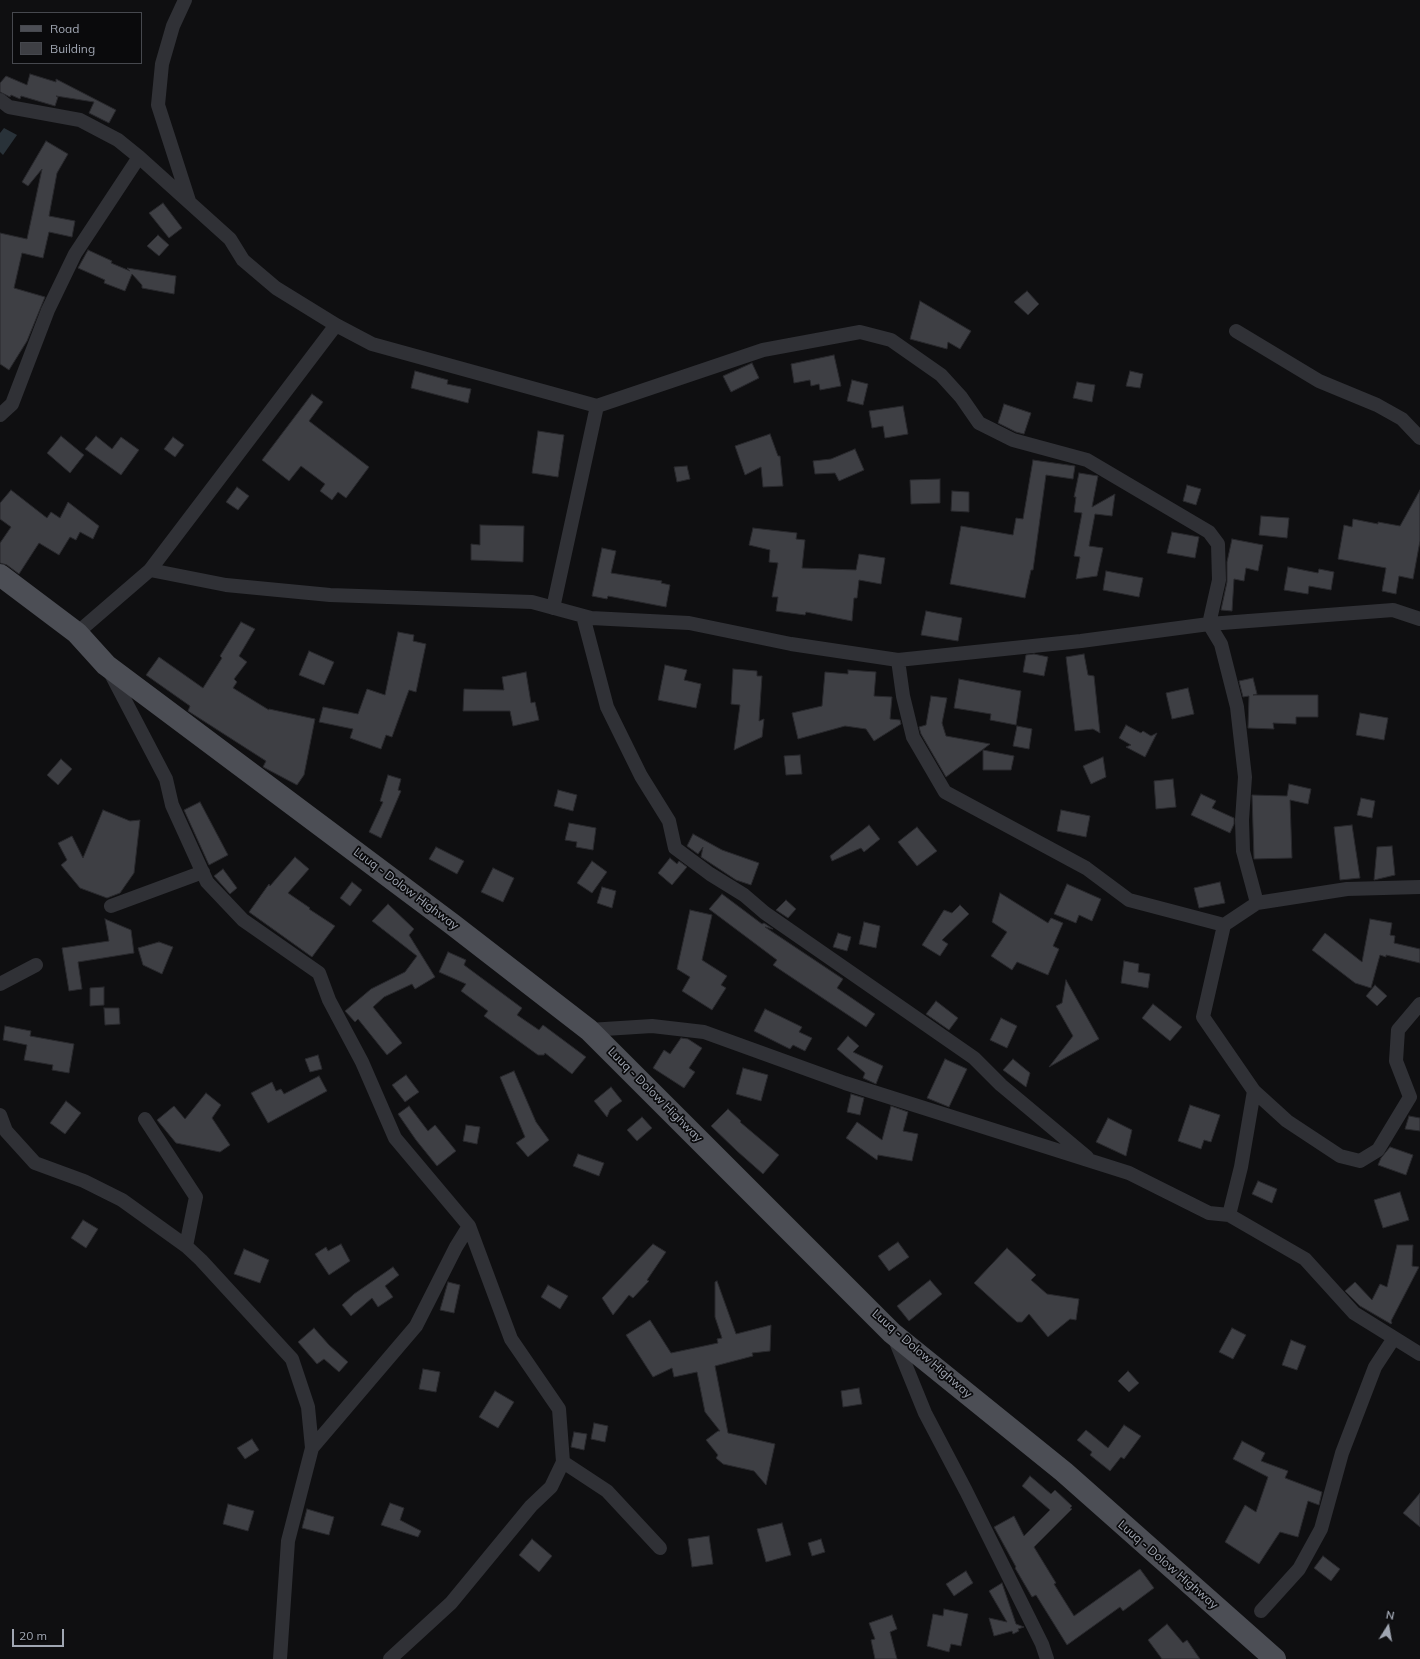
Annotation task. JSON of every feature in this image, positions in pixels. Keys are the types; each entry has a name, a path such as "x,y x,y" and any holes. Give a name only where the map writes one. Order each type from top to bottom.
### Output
{"main road":[{"name":"Luuq - Dolow Highway","path":"0,575 77,633 106,665 446,919 589,1030 892,1332 1064,1472 1275,1659"}],"street":[{"path":"185,0 173,26 162,64 158,106 189,202"},
{"path":"0,100 9,107 80,120 118,140 230,239 243,260 276,288 336,325 372,344 597,406 764,350 860,332 891,340 941,375 961,397 979,423 1014,440 1087,460 1209,532 1218,544 1219,580 1209,624 1221,644 1237,707 1245,777 1242,820 1243,851 1257,903"},
{"path":"0,415 12,404 48,310 75,254 139,157"},
{"path":"77,633 150,570 336,325"},
{"path":"1236,331 1319,381 1377,405 1402,419 1420,438"},
{"path":"553,608 597,406"},
{"path":"150,570 226,585 330,595 532,602 591,618 689,623 791,644 898,660 1081,641 1209,624 1393,610 1420,619"},
{"path":"583,616 607,707 641,776 669,821 675,848 710,874 744,895 765,913 974,1058 1001,1085 1093,1161"},
{"path":"898,660 903,696 913,737 945,792 1086,868 1129,900 1224,925"},
{"path":"106,665 166,778 172,805 207,882 243,920 319,973 329,1000 362,1062 395,1138 469,1226 511,1339 559,1409 563,1462 551,1487 531,1506 451,1603 390,1659"},
{"path":"111,906 202,872"},
{"path":"1420,887 1347,889 1257,903 1224,925 1203,1017 1254,1091 1287,1121 1340,1156 1360,1161 1378,1150 1410,1097 1396,1061 1398,1030 1420,1004"},
{"path":"0,984 36,965"},
{"path":"589,1030 652,1026 704,1032 845,1083 1129,1173 1209,1213 1229,1215 1305,1259 1354,1313 1420,1354"},
{"path":"1229,1215 1241,1167 1254,1091"},
{"path":"0,1115 3,1133 35,1163 84,1181 122,1200 186,1246 292,1359 308,1406 312,1448 288,1540 280,1659"},
{"path":"145,1119 196,1197 186,1246"},
{"path":"312,1448 416,1326 456,1247 469,1226"},
{"path":"892,1332 925,1413 966,1491 1042,1644 1046,1659"},
{"path":"1261,1611 1299,1569 1321,1528 1342,1453 1375,1367 1394,1338"},
{"path":"563,1462 607,1491 660,1548"}],"shaded area":[{"path":"4,128 17,135 3,155 0,152 0,133"}],"building":[{"path":"30,74 56,82 56,79 116,110 109,123 89,113 94,102 56,96 58,97 55,106 21,96 20,99 11,95 10,97 0,92 0,83 6,76 27,85"},
{"path":"46,141 68,154 57,173 49,216 75,221 72,237 49,232 43,258 22,253 14,288 45,297 27,341 9,370 0,364 0,233 27,239 42,169 28,186 22,182"},
{"path":"163,203 182,228 169,238 149,213"},
{"path":"158,235 169,245 159,256 147,246"},
{"path":"88,250 112,261 111,263 130,271 127,268 176,276 174,294 142,288 142,285 132,274 125,291 104,283 105,280 78,268"},
{"path":"1027,291 1039,304 1028,315 1014,302"},
{"path":"920,301 971,331 960,349 948,342 947,349 910,339"},
{"path":"834,355 841,386 820,390 819,384 811,386 810,380 794,383 791,364"},
{"path":"752,363 759,378 731,392 723,376"},
{"path":"415,371 448,380 447,384 471,389 468,403 411,388"},
{"path":"1130,371 1143,374 1140,388 1126,386"},
{"path":"852,380 868,384 863,405 847,401"},
{"path":"1077,382 1095,385 1092,402 1073,398"},
{"path":"312,394 323,402 309,421 369,467 346,498 338,492 332,500 320,491 325,484 301,466 289,481 262,460"},
{"path":"1004,404 1031,413 1024,434 1016,432 998,423"},
{"path":"903,406 908,434 885,438 883,426 872,428 869,411"},
{"path":"538,431 564,435 558,477 532,473"},
{"path":"770,434 778,456 780,456 783,486 763,487 761,467 745,475 735,446"},
{"path":"61,436 84,455 70,473 47,453"},
{"path":"96,436 112,449 121,437 139,450 121,475 85,449"},
{"path":"173,437 184,445 175,457 164,449"},
{"path":"855,449 864,470 839,481 835,473 815,474 813,461 831,459"},
{"path":"1033,460 1075,466 1073,479 1046,475 1033,570 1031,570 1025,598 950,584 961,526 1013,535 1016,518 1023,519"},
{"path":"687,466 690,479 677,482 674,467"},
{"path":"1079,473 1098,476 1092,507 1115,494 1112,516 1095,514 1089,546 1103,548 1097,576 1076,579 1080,557 1074,556 1082,513 1074,512 1076,497 1074,497"},
{"path":"940,479 940,503 911,504 910,480"},
{"path":"1187,485 1201,489 1196,505 1183,501"},
{"path":"237,487 249,496 238,510 226,502"},
{"path":"11,490 47,518 51,512 60,518 68,502 99,526 93,539 80,532 76,540 70,537 59,555 39,543 19,574 7,565 0,563 0,543 11,527 0,519 0,503"},
{"path":"1420,490 1420,541 1413,579 1399,576 1396,594 1382,591 1386,568 1338,559 1344,525 1352,527 1353,519 1378,524 1378,522 1400,526"},
{"path":"952,491 969,492 969,512 951,511"},
{"path":"1261,516 1289,518 1287,538 1259,535"},
{"path":"480,525 524,526 523,562 471,560 471,544 480,545"},
{"path":"753,528 797,533 796,539 805,540 802,568 856,570 859,554 885,558 881,584 859,580 857,598 854,598 852,621 806,612 805,615 776,611 778,597 772,597 778,563 769,562 770,550 749,545"},
{"path":"1172,532 1199,537 1195,558 1167,553"},
{"path":"1232,539 1263,545 1258,571 1246,568 1244,581 1234,579 1232,611 1221,610 1227,582 1227,562"},
{"path":"602,548 616,551 611,573 662,581 661,583 670,585 666,607 608,596 607,599 592,596"},
{"path":"1288,567 1318,573 1319,569 1334,572 1331,590 1309,586 1308,594 1284,590"},
{"path":"1106,571 1143,578 1139,597 1103,590"},
{"path":"926,611 962,618 958,641 921,635"},
{"path":"241,622 255,629 239,656 247,662 234,679 237,682 233,688 269,710 315,719 304,775 297,785 263,767 266,761 188,711 190,706 146,675 159,657 203,688 222,658 220,656"},
{"path":"398,632 414,635 413,641 426,644 416,692 409,690 392,737 386,735 381,749 350,738 353,729 319,722 323,707 358,714 367,689 385,695"},
{"path":"309,651 334,662 324,685 299,675"},
{"path":"1034,654 1048,657 1044,676 1023,672 1026,655"},
{"path":"1084,654 1088,675 1094,676 1100,733 1093,729 1075,731 1066,657"},
{"path":"665,665 687,670 684,680 701,684 696,708 658,700"},
{"path":"733,669 757,671 757,676 762,676 759,721 764,719 762,737 734,750 740,705 731,704"},
{"path":"848,670 876,672 874,696 892,697 890,719 900,720 901,724 874,741 866,729 845,726 798,739 792,713 822,706 825,672 848,674"},
{"path":"526,672 531,703 535,702 539,720 513,726 510,711 463,711 464,689 504,690 502,677"},
{"path":"1253,678 1257,694 1253,695 1318,695 1318,717 1296,717 1296,724 1273,723 1274,729 1248,728 1249,696 1243,697 1239,681"},
{"path":"959,679 1021,691 1016,725 990,720 991,714 954,708"},
{"path":"1188,688 1194,714 1172,719 1166,693"},
{"path":"931,696 947,698 942,723 946,736 990,744 946,777 921,734 919,727 926,725"},
{"path":"1360,713 1388,718 1384,740 1356,735"},
{"path":"1126,725 1141,733 1143,731 1151,736 1157,733 1145,757 1126,747 1131,745 1119,738"},
{"path":"1017,726 1032,729 1029,749 1013,746"},
{"path":"983,750 1014,756 1011,770 983,770"},
{"path":"800,755 802,774 786,775 784,756"},
{"path":"1103,757 1106,777 1091,784 1083,766"},
{"path":"61,759 72,769 58,785 47,775"},
{"path":"388,775 401,779 398,790 401,791 381,838 369,832 383,802 380,801"},
{"path":"1173,779 1176,807 1156,809 1154,781"},
{"path":"1289,784 1311,789 1308,804 1290,800 1292,858 1254,859 1252,795 1287,796"},
{"path":"558,790 577,795 573,811 554,806"},
{"path":"1201,794 1216,801 1212,808 1234,818 1234,824 1230,833 1191,815"},
{"path":"1361,798 1375,801 1372,818 1357,815"},
{"path":"200,802 228,855 209,865 184,810"},
{"path":"103,810 130,821 140,820 134,873 120,893 107,898 80,888 61,865 67,860 58,843 72,836 83,858"},
{"path":"1061,810 1090,816 1086,837 1057,831"},
{"path":"569,823 596,828 593,850 576,847 577,842 565,840"},
{"path":"869,825 880,839 864,852 861,848 832,861 830,856"},
{"path":"1352,825 1360,878 1340,880 1334,827"},
{"path":"917,827 937,851 917,866 898,842"},
{"path":"693,834 722,850 759,863 751,885 736,880 701,857 703,847 698,854 687,846"},
{"path":"1392,846 1395,875 1374,880 1377,847"},
{"path":"436,847 464,861 457,874 429,859"},
{"path":"295,857 309,869 288,893 335,926 312,957 249,912 269,884 270,886"},
{"path":"670,858 677,864 679,861 687,867 672,885 658,873"},
{"path":"592,861 607,872 592,893 577,883"},
{"path":"493,868 514,878 503,902 481,892"},
{"path":"223,869 237,888 230,894 214,876"},
{"path":"352,882 362,890 350,906 340,898"},
{"path":"1220,882 1225,903 1199,908 1194,888"},
{"path":"1067,884 1101,899 1092,921 1079,915 1076,923 1054,914"},
{"path":"602,887 616,891 612,908 597,903"},
{"path":"1000,893 1048,923 1051,918 1063,923 1053,946 1059,949 1048,975 1017,962 1012,970 991,956 1007,932 992,922"},
{"path":"722,894 762,924 764,923 773,929 765,927 843,979 837,988 875,1014 866,1027 773,965 777,960 709,909"},
{"path":"786,900 796,909 788,918 776,910"},
{"path":"388,904 414,929 409,935 435,977 415,989 412,984 384,997 373,1007 402,1043 387,1055 358,1019 355,1022 345,1011 371,989 405,972 417,956 372,921"},
{"path":"960,905 969,914 942,940 948,944 940,956 922,945 944,910 952,913"},
{"path":"690,910 712,915 702,960 727,976 721,985 726,988 712,1010 682,991 690,977 677,969"},
{"path":"105,919 131,930 134,953 78,962 82,989 69,991 62,948 109,941"},
{"path":"1370,919 1392,923 1390,935 1395,936 1394,943 1420,949 1420,963 1380,955 1371,988 1355,983 1312,950 1325,933 1362,962"},
{"path":"864,922 880,926 876,948 859,944"},
{"path":"838,933 851,937 847,951 833,947"},
{"path":"159,942 173,947 162,974 143,965 138,948"},
{"path":"448,952 466,960 464,965 522,1008 517,1015 539,1030 543,1025 586,1057 572,1074 545,1053 544,1055 538,1055 484,1016 488,1011 461,991 466,984 439,972"},
{"path":"1124,961 1139,964 1138,972 1150,974 1148,988 1121,983"},
{"path":"1066,980 1099,1039 1049,1067 1073,1036 1056,1006 1062,1003"},
{"path":"1375,985 1387,996 1377,1006 1366,996"},
{"path":"104,987 104,1005 90,1006 90,988"},
{"path":"936,1001 958,1018 949,1030 926,1014"},
{"path":"1153,1004 1182,1027 1170,1041 1142,1018"},
{"path":"104,1008 119,1008 120,1024 105,1025"},
{"path":"765,1009 802,1027 799,1032 812,1038 805,1051 793,1045 790,1049 754,1031"},
{"path":"1001,1018 1017,1026 1007,1048 990,1040"},
{"path":"5,1026 31,1031 30,1036 74,1044 69,1073 52,1070 53,1065 24,1060 27,1045 3,1040"},
{"path":"848,1036 859,1046 853,1052 883,1066 876,1084 863,1078 865,1073 837,1049"},
{"path":"681,1038 688,1039 702,1048 689,1068 695,1072 684,1088 653,1068 664,1050 670,1054"},
{"path":"318,1055 322,1069 310,1072 305,1059"},
{"path":"945,1059 967,1069 949,1107 927,1098"},
{"path":"1013,1059 1030,1073 1026,1087 1003,1070"},
{"path":"743,1068 768,1075 761,1101 736,1094"},
{"path":"514,1071 536,1122 549,1140 528,1157 516,1143 525,1137 500,1077"},
{"path":"406,1075 419,1092 405,1102 392,1085"},
{"path":"319,1076 327,1091 268,1123 251,1093 272,1082 276,1091 281,1089 284,1094"},
{"path":"611,1087 622,1101 610,1110 607,1117 594,1101"},
{"path":"206,1093 221,1105 212,1118 230,1145 220,1152 176,1143 157,1120 174,1106 185,1119"},
{"path":"851,1094 864,1098 860,1115 847,1112"},
{"path":"66,1101 81,1113 65,1134 50,1123"},
{"path":"1190,1105 1220,1115 1211,1142 1204,1140 1201,1149 1178,1141"},
{"path":"409,1106 428,1131 435,1125 456,1151 437,1166 416,1140 398,1114"},
{"path":"891,1106 908,1112 903,1131 918,1134 912,1161 878,1155 877,1160 846,1138 857,1122 882,1140"},
{"path":"728,1109 741,1121 740,1122 779,1155 763,1174 711,1126"},
{"path":"1409,1116 1420,1118 1420,1131 1405,1129"},
{"path":"642,1117 652,1128 637,1141 627,1130"},
{"path":"1108,1118 1132,1130 1126,1156 1096,1142"},
{"path":"466,1125 480,1127 477,1144 463,1141"},
{"path":"1390,1147 1413,1155 1406,1175 1378,1165 1381,1158"},
{"path":"578,1154 604,1163 599,1176 573,1166"},
{"path":"1258,1181 1277,1189 1272,1203 1252,1194"},
{"path":"1400,1192 1409,1220 1383,1228 1374,1200"},
{"path":"83,1220 98,1229 86,1248 71,1238"},
{"path":"898,1242 909,1257 889,1271 878,1256"},
{"path":"341,1244 350,1261 329,1275 315,1254 326,1247 328,1251"},
{"path":"653,1244 666,1252 647,1280 649,1281 633,1298 629,1295 613,1315 602,1298"},
{"path":"1397,1245 1413,1245 1412,1266 1419,1267 1391,1321 1391,1324 1360,1306 1345,1291 1355,1282 1372,1300 1380,1284 1387,1287"},
{"path":"1007,1248 1036,1275 1031,1280 1047,1294 1079,1299 1076,1320 1070,1319 1048,1337 1029,1314 1022,1322 1017,1322 974,1283"},
{"path":"244,1249 269,1260 260,1283 234,1274"},
{"path":"393,1267 399,1275 385,1286 393,1297 378,1307 372,1298 351,1316 342,1305 354,1294"},
{"path":"930,1280 942,1294 909,1321 897,1306"},
{"path":"717,1281 736,1334 771,1325 770,1351 752,1353 753,1356 715,1366 728,1433 775,1444 766,1485 754,1471 723,1464 716,1458 718,1455 706,1440 720,1431 705,1412 697,1372 674,1377 672,1368 653,1377 626,1335 650,1320 671,1353 718,1343 717,1339 722,1338 715,1317 715,1282"},
{"path":"448,1282 460,1285 454,1313 440,1310"},
{"path":"548,1285 568,1296 560,1309 541,1297"},
{"path":"314,1328 329,1345 348,1362 339,1372 324,1359 317,1364 298,1342"},
{"path":"1232,1328 1246,1335 1233,1359 1219,1352"},
{"path":"1291,1340 1306,1346 1297,1370 1282,1365"},
{"path":"423,1369 440,1372 436,1392 419,1389"},
{"path":"1128,1371 1139,1383 1129,1392 1118,1381"},
{"path":"859,1388 862,1404 843,1407 841,1391"},
{"path":"495,1391 514,1402 498,1428 479,1417"},
{"path":"594,1423 608,1426 605,1442 591,1439"},
{"path":"1124,1425 1141,1436 1124,1459 1121,1457 1110,1471 1090,1455 1092,1452 1077,1440 1086,1430 1108,1448"},
{"path":"574,1432 587,1434 584,1450 571,1447"},
{"path":"252,1439 259,1450 245,1459 237,1448"},
{"path":"1242,1441 1265,1453 1261,1461 1288,1471 1285,1478 1322,1492 1319,1505 1308,1501 1298,1537 1280,1532 1259,1564 1225,1542 1245,1505 1256,1512 1268,1477 1233,1459"},
{"path":"1030,1476 1051,1494 1055,1490 1072,1506 1070,1508 1072,1509 1034,1547 1056,1583 1054,1584 1074,1616 1140,1569 1154,1588 1123,1611 1120,1607 1067,1645 1036,1595 1032,1597 994,1527 1014,1516 1024,1536 1050,1510 1022,1486"},
{"path":"1420,1493 1420,1527 1403,1513"},
{"path":"390,1503 404,1508 400,1520 421,1531 418,1537 381,1525"},
{"path":"228,1504 254,1511 248,1531 223,1524"},
{"path":"307,1509 334,1517 329,1535 302,1528"},
{"path":"782,1523 791,1555 766,1562 757,1529"},
{"path":"709,1536 713,1564 692,1567 688,1539"},
{"path":"532,1539 552,1556 539,1572 519,1555"},
{"path":"821,1539 825,1552 812,1556 808,1543"},
{"path":"1323,1556 1340,1569 1331,1581 1314,1568"},
{"path":"966,1571 973,1583 954,1596 946,1584"},
{"path":"1002,1583 1016,1624 1024,1627 1018,1629 1019,1631 1013,1634 1012,1631 994,1636 989,1618 1007,1622 989,1591"},
{"path":"944,1609 968,1614 961,1646 951,1644 949,1652 927,1646 933,1614 943,1616"},
{"path":"892,1615 897,1629 890,1632 897,1659 875,1659 871,1640 875,1639 869,1623"},
{"path":"1167,1624 1183,1643 1187,1640 1200,1659 1162,1659 1148,1640"}]}
